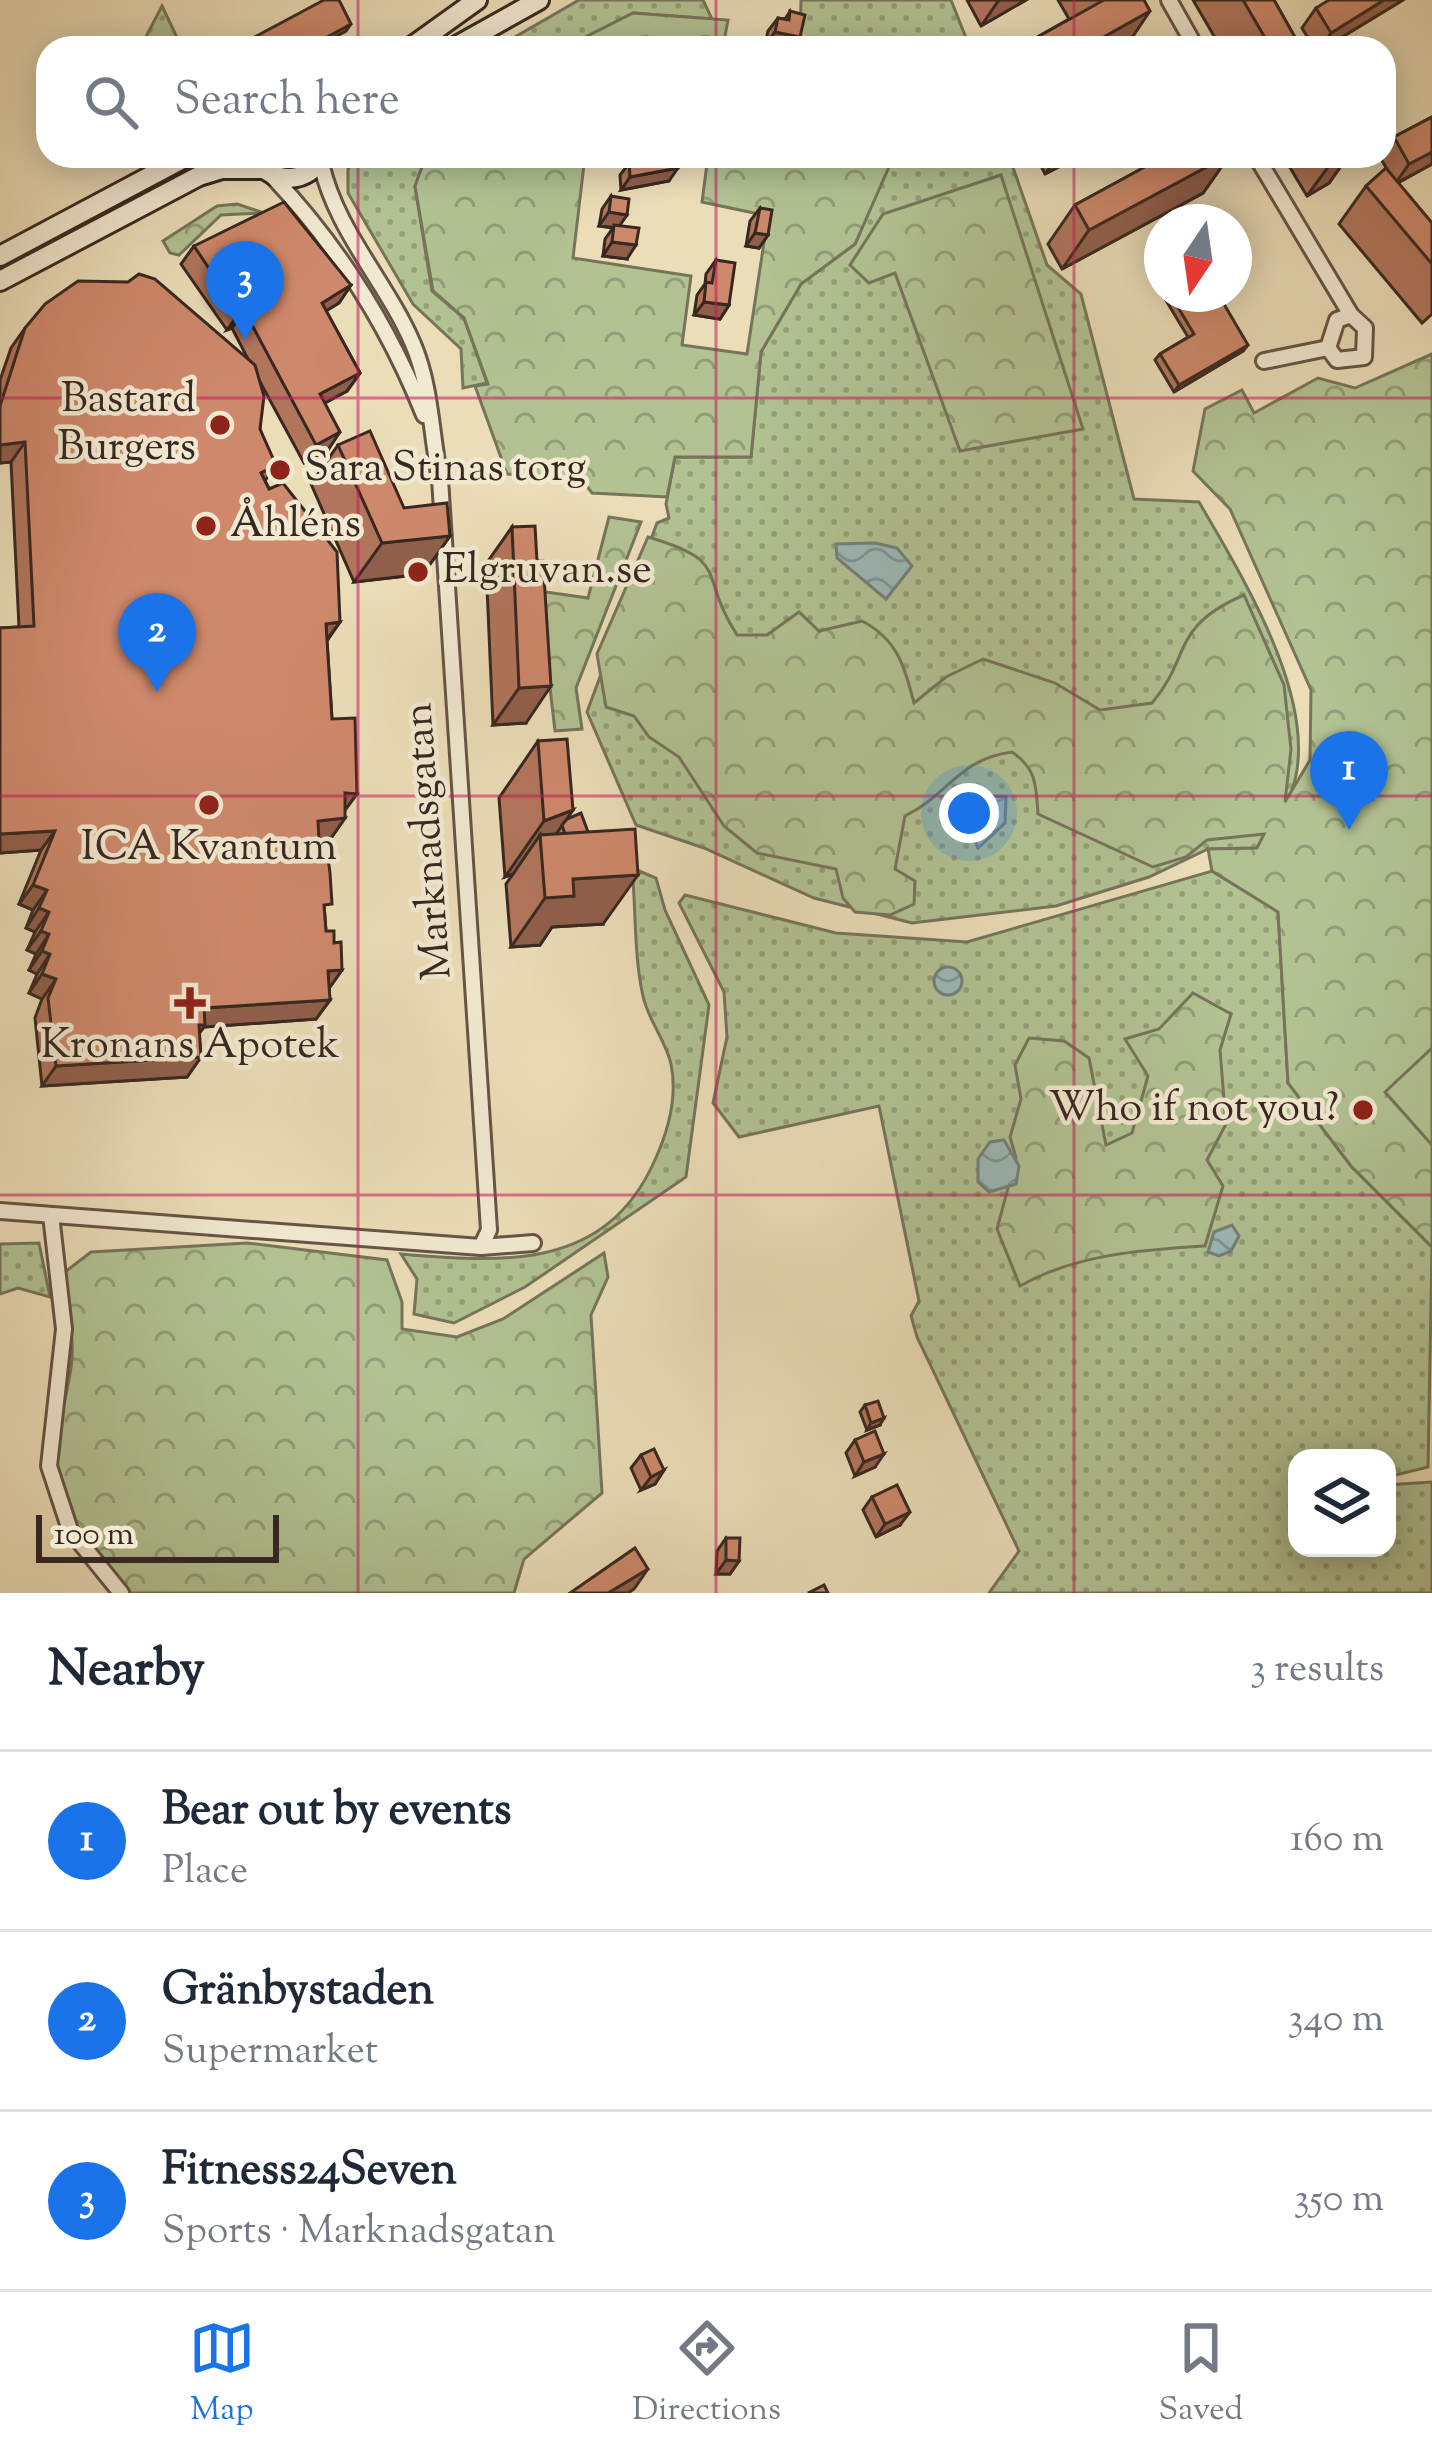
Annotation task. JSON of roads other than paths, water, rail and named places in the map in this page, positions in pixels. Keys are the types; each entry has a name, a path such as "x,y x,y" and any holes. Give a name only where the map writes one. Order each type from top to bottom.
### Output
{"main road":[{"path":"427,36 477,0"},
{"path":"475,36 539,0"},
{"path":"0,256 165,168"},
{"path":"0,281 199,176 255,168"},
{"path":"267,168 303,176 312,168"}],"street":[{"path":"1169,0 1189,36"},
{"name":"Marknadsgatan","path":"263,168 333,246 393,349 430,431"},
{"name":"Marknadsgatan","path":"326,168 337,211 411,340 422,370 440,479 488,1208 489,1229 482,1247"},
{"path":"1263,168 1351,315 1365,328 1364,357 1352,363 1337,360 1328,348"},
{"path":"1328,348 1337,320 1351,315"},
{"path":"1264,361 1328,348"},
{"path":"0,1211 482,1247 533,1244"},
{"path":"51,1215 64,1329 49,1466 70,1530 121,1593"}],"water":[{"path":"836,544 897,548 912,566 886,599 837,558"},
{"path":"993,796 1006,797 1005,823 978,848 972,834 976,810"},
{"path":"948,967 958,971 962,981 958,991 948,995 938,991 934,981 938,971"},
{"path":"1004,1140 1019,1166 1016,1184 989,1192 978,1182 978,1159 990,1142"},
{"path":"1232,1225 1239,1236 1231,1251 1219,1256 1208,1252 1214,1232"}],"place":[{"name":"Fitness24Seven","path":"245,340"},
{"name":"Bastard Burgers","path":"220,425"},
{"name":"Sara Stinas torg","path":"280,470"},
{"name":"Åhléns","path":"206,526"},
{"name":"Elgruvan.se","path":"418,572"},
{"name":"Gränbystaden","path":"157,692"},
{"name":"ICA Kvantum","path":"209,805"},
{"name":"Bear out by events","path":"1349,830"},
{"name":"Kronans Apotek","path":"190,1003"},
{"name":"Who if not you?","path":"1363,1110"}]}
